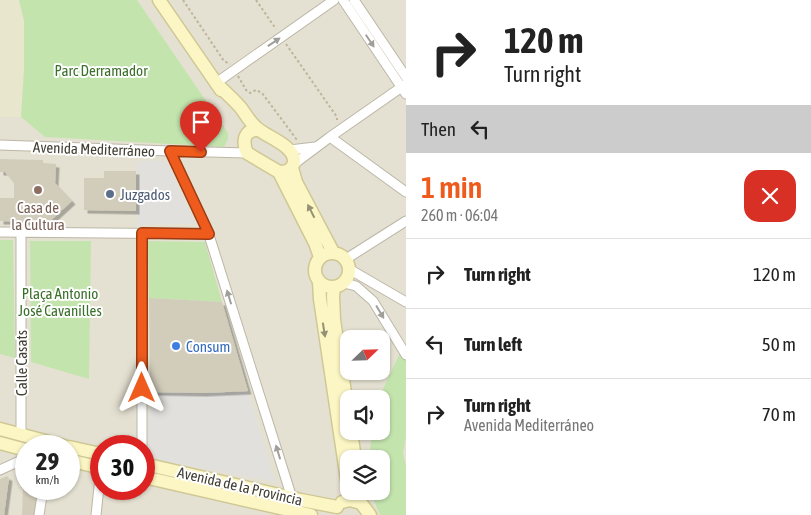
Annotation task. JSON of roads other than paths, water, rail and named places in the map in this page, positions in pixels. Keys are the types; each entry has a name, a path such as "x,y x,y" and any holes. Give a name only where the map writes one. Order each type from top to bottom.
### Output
{"main road":[{"path":"159,0 216,83 247,135"},
{"path":"216,83 240,107 259,130"},
{"path":"320,257 315,243 279,172 247,152 244,141 253,130 259,130 294,146 293,166 296,182 334,252 338,253 348,264 349,274 339,285 333,296 334,320 345,390"},
{"path":"279,172 286,171 293,166"},
{"path":"334,252 320,257 314,269 319,282 320,300 348,450"},
{"path":"319,282 328,287 339,285"},
{"path":"0,428 21,435"},
{"path":"0,443 15,447"},
{"name":"Avenida de la Provincia","path":"155,467 292,498 336,511"},
{"name":"Avenida de la Provincia","path":"155,480 311,515"},
{"path":"336,511 342,502 350,500"},
{"path":"359,500 370,515"}],"street":[{"path":"216,83 334,0"},
{"path":"293,166 315,147 404,89 343,0"},
{"path":"354,0 406,77"},
{"path":"330,137 406,192"},
{"name":"Avenida Mediterráneo","path":"0,145 247,152"},
{"path":"294,146 315,147"},
{"path":"170,151 209,234 292,498"},
{"path":"406,221 348,264 406,302"},
{"path":"0,232 209,234"},
{"name":"Calle Casats","path":"21,232 21,435"},
{"path":"142,233 142,435"},
{"path":"339,285 356,286 373,301 406,355"},
{"path":"0,470 15,463"},
{"path":"39,515 41,500"},
{"path":"96,515 98,500"}],"place":[{"name":"Casa de la Cultura","path":"38,190"},
{"name":"Juzgados","path":"110,194"},
{"name":"Consum","path":"176,346"}],"park label":[{"name":"Parc Derramador","path":"101,70"},
{"name":"Plaça Antonio José Cavanilles","path":"60,302"}]}
